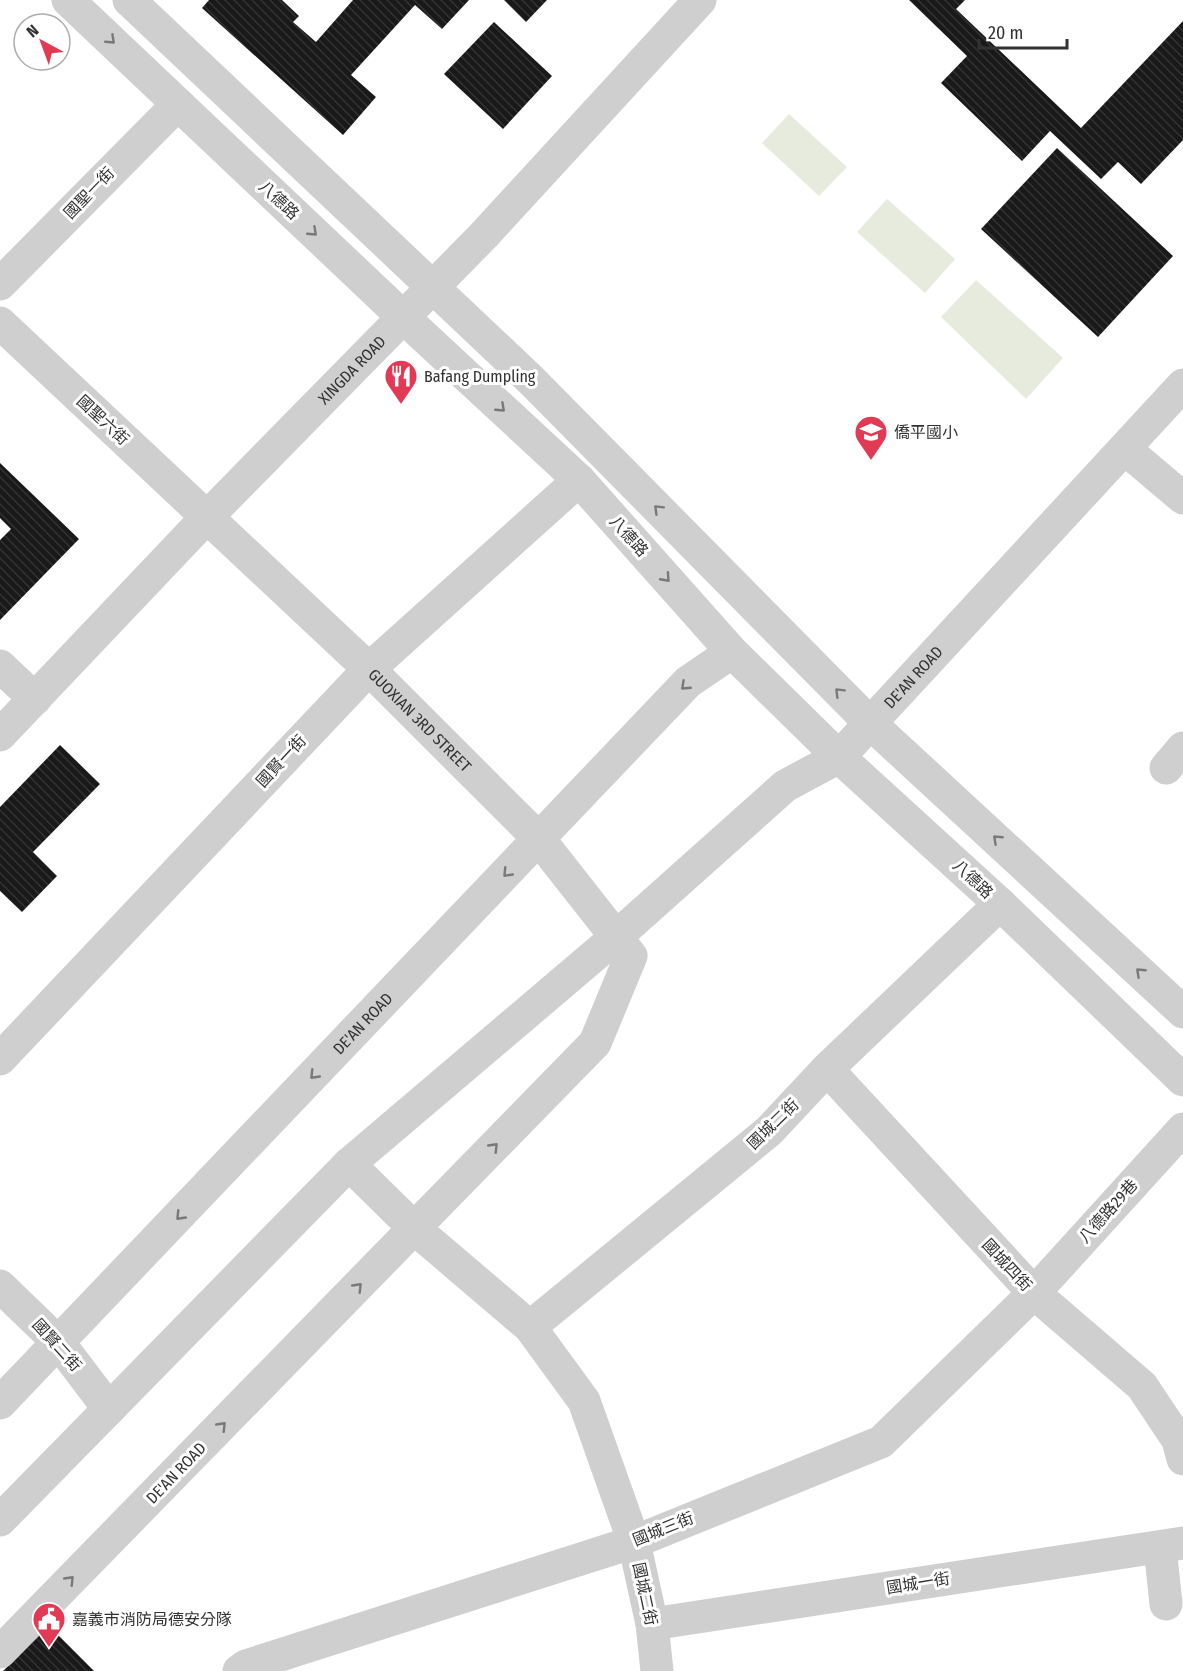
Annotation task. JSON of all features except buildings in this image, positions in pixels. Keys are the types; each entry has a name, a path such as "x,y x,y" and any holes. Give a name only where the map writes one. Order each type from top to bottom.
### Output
{"street":[{"name":"八德路","path":"68,0 579,480 732,652 839,757 1000,904 1183,1080"},
{"path":"129,0 532,381 870,723 1183,1012"},
{"name":"XINGDA ROAD","path":"0,735 207,517 484,235 700,0"},
{"name":"國聖一街","path":"0,284 178,104"},
{"name":"國聖六街","path":"0,323 207,517"},
{"name":"DE'AN ROAD","path":"0,1520 349,1164 616,937 784,786 839,757 1183,385"},
{"path":"1125,448 1183,498"},
{"name":"國賢一街","path":"0,1059 369,669 579,480"},
{"name":"GUOXIAN 3RD STREET","path":"207,517 369,669 539,839 616,937"},
{"name":"DE'AN ROAD","path":"0,1403 60,1343 688,682 732,652"},
{"path":"0,666 35,699"},
{"name":"國城二街","path":"531,1327 769,1131 827,1069 1000,904"},
{"name":"DE'AN ROAD","path":"0,1652 596,1043 631,956 616,937"},
{"name":"國城四街","path":"827,1069 1034,1293 1142,1386 1178,1440 1183,1459"},
{"name":"八德路29巷","path":"1034,1293 1183,1129"},
{"name":"國城二街","path":"349,1164 415,1229 531,1327 584,1401 634,1542 652,1624 657,1671"},
{"name":"國賢二街","path":"0,1286 60,1343 110,1409"},
{"name":"國城三街","path":"239,1671 257,1663 634,1542 881,1442 1034,1293"},
{"path":"1166,1604 1171,1545"},
{"name":"國城一街","path":"652,1624 1171,1545"}],"shaded area":[{"path":"789,114 847,167 819,196 762,143"},
{"path":"887,199 955,259 925,293 857,232"},
{"path":"976,280 1063,358 1026,399 941,317"}],"place":[{"name":"Bafang Dumpling","path":"401,405"},
{"name":"僑平國小","path":"871,461"},
{"name":"嘉義市消防局德安分隊","path":"49,1648"}]}
